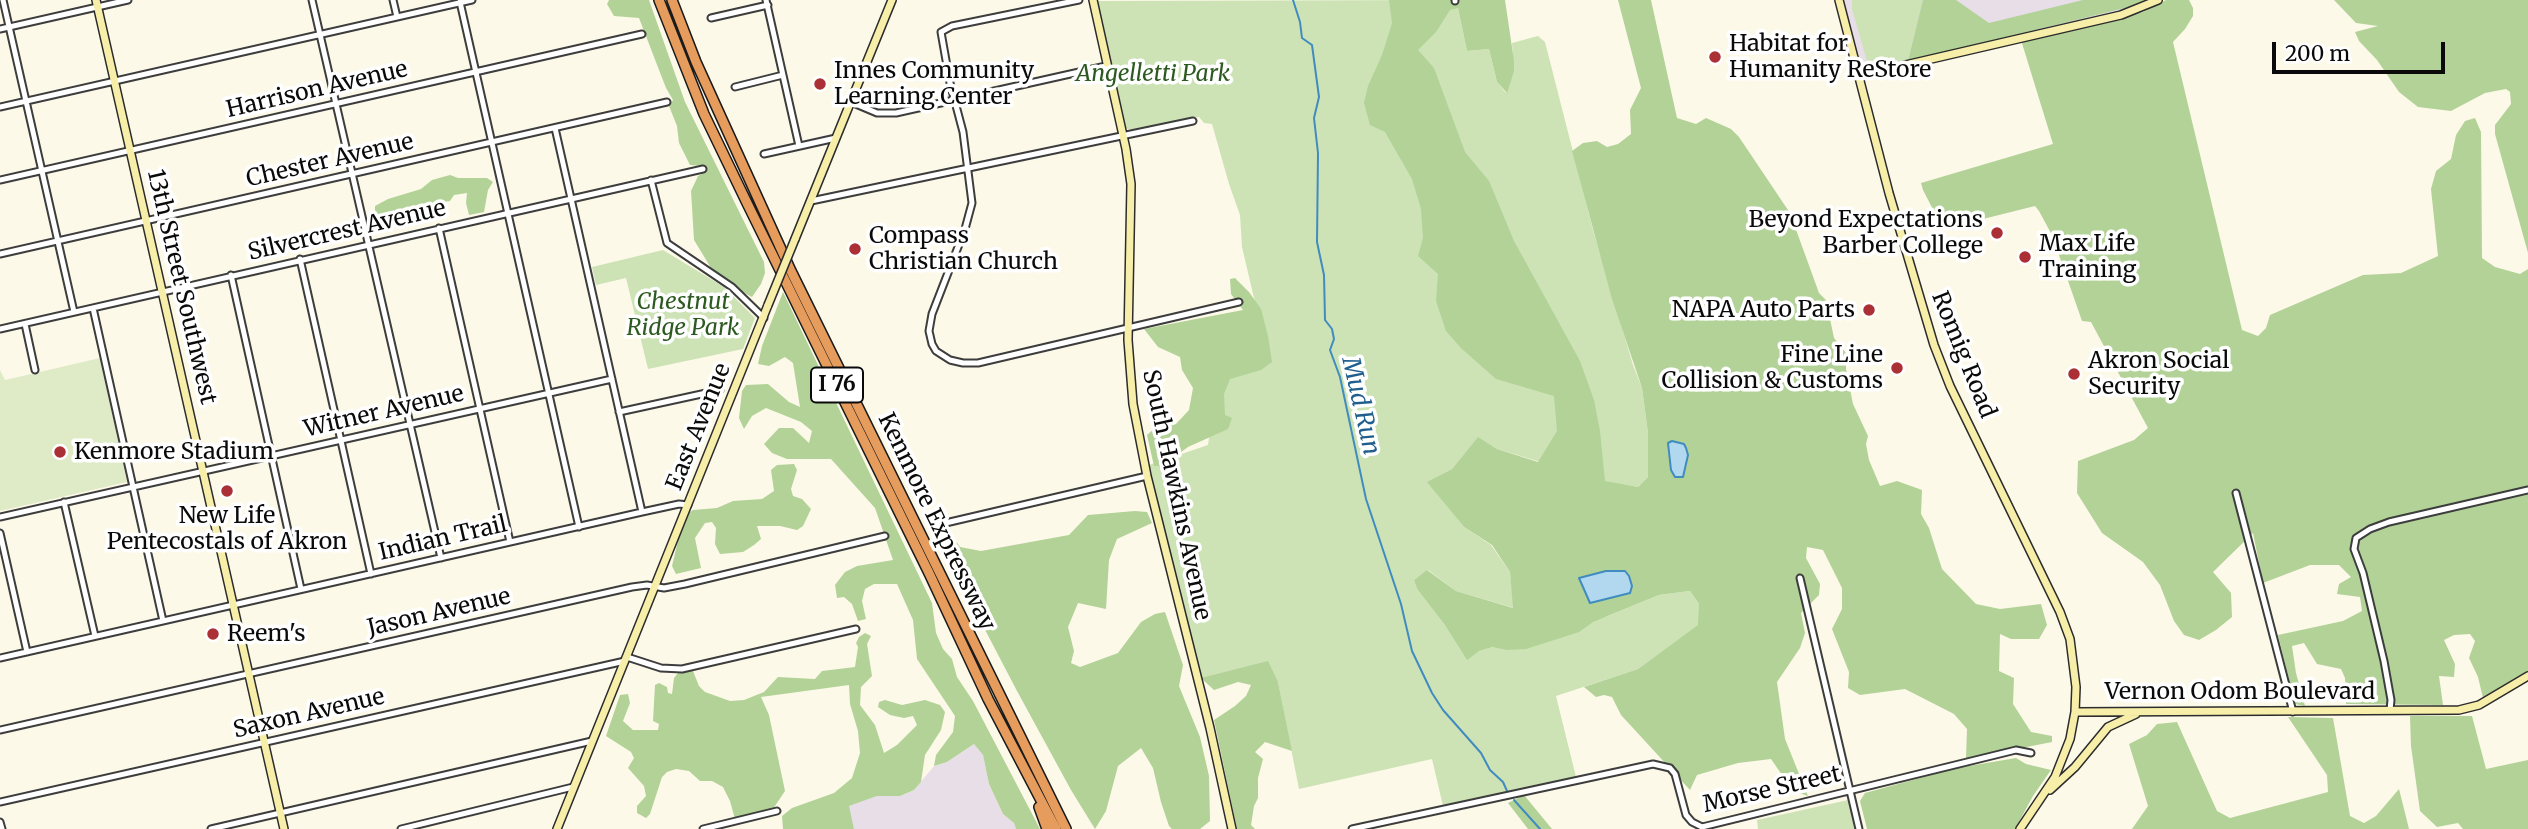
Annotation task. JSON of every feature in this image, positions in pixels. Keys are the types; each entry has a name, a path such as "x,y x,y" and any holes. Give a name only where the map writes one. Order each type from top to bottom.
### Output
{"highway":[{"name":"Kenmore Expressway","path":"659,0 704,114 1023,766"},
{"name":"Kenmore Expressway","path":"672,0 696,62 791,271 1066,829"},
{"path":"678,18 679,0"},
{"path":"1012,718 1073,829"},
{"name":"I 76","path":"1023,766 1047,829"},
{"path":"1023,766 1056,829"}],"street":[{"path":"3,0 74,312"},
{"path":"0,29 97,3 128,0"},
{"path":"312,0 441,558"},
{"path":"393,0 397,17"},
{"path":"0,107 472,0"},
{"name":"East Avenue","path":"557,829 892,0"},
{"path":"1079,0 946,27 940,36 963,132 972,208 930,323 930,338 936,351 954,361 978,363 1240,302"},
{"name":"South Hawkins Avenue","path":"1093,0 1122,134 1132,198 1129,378 1147,476 1232,829"},
{"name":"Romig Road","path":"1839,0 1889,193 1934,345 1950,386 2066,626 2074,663 2075,712"},
{"path":"1858,76 2121,15 2158,0"},
{"path":"460,2 579,527"},
{"name":"13th Street Southwest","path":"97,3 284,829"},
{"path":"712,18 767,3 799,146"},
{"name":"Harrison Avenue","path":"0,180 642,34"},
{"path":"851,102 877,113 887,114 1106,66"},
{"path":"735,87 783,75"},
{"name":"Chester Avenue","path":"0,254 667,102"},
{"path":"811,201 1193,121"},
{"path":"555,128 642,512"},
{"path":"764,154 836,138"},
{"name":"Silvercrest Avenue","path":"0,329 703,169"},
{"path":"651,180 667,243 732,287 764,318"},
{"path":"439,228 510,542"},
{"path":"300,260 371,574"},
{"path":"231,275 301,589"},
{"path":"93,308 163,621"},
{"path":"25,324 35,370"},
{"name":"Witner Avenue","path":"0,517 612,379"},
{"path":"619,412 720,390"},
{"path":"937,525 1147,476"},
{"path":"2390,710 2392,700 2384,661 2354,550 2356,538 2389,522 2528,490"},
{"path":"2236,493 2294,712"},
{"path":"64,502 95,636"},
{"name":"Indian Trail","path":"0,658 642,512 678,504 688,505"},
{"path":"0,533 27,652"},
{"name":"Jason Avenue","path":"0,730 641,585 664,588 685,584 886,536"},
{"path":"1800,578 1859,829"},
{"path":"626,659 661,668 682,669 856,629"},
{"name":"Saxon Avenue","path":"0,802 626,659"},
{"name":"Vernon Odom Boulevard","path":"2020,829 2045,794 2062,762 2075,712 2294,712 2469,708 2493,698 2528,676"},
{"path":"2045,794 2075,767 2108,727 2140,712"},
{"path":"211,829 592,741"},
{"name":"Morse Street","path":"1352,829 1638,765 1653,764 1670,768 1675,774 1686,815 1702,827 2016,750 2031,753"},
{"path":"401,829 573,787"},
{"path":"704,829 777,811"},
{"path":"0,822 2,829"}],"shaded area":[{"path":"1839,0 2158,0 2147,6 1858,76"},
{"path":"974,744 983,755 989,784 1003,814 1014,823 1016,829 854,829 848,806 877,796 900,796 914,790 934,766 947,762"}],"green space":[{"path":"609,0 649,0 685,102 764,262 765,273 752,297 725,283 711,268 694,240 691,191 698,176 706,172 704,166 690,165 679,143 677,126 669,106 673,100 639,18 614,16 607,4"},
{"path":"1389,0 1505,0 1514,61 1514,72 1507,93 1497,82 1489,49 1467,51 1458,8 1450,10 1436,32 1418,50 1434,68 1465,152 1489,181 1514,241 1580,361 1594,400 1605,481 1638,487 1648,477 1648,433 1642,388 1612,299 1572,151 1583,143 1597,141 1607,147 1618,144 1631,134 1630,110 1641,88 1618,0 1651,0 1677,118 1696,124 1706,118 1731,129 1790,213 1819,293 1826,300 1834,338 1846,353 1846,369 1853,404 1868,436 1866,444 1869,460 1880,486 1897,481 1922,490 1921,514 1929,528 1942,569 1976,604 2000,609 2041,604 2047,625 2039,639 2011,639 2000,634 1999,671 2014,678 2013,704 2031,732 2052,736 2052,742 1966,759 1967,729 1954,714 1905,689 1860,695 1848,688 1849,672 1832,629 1842,609 1842,588 1823,550 1807,547 1806,558 1820,584 1819,595 1801,613 1805,633 1800,648 1777,682 1785,739 1808,796 1793,791 1771,759 1738,763 1697,775 1690,790 1621,715 1612,697 1596,697 1584,687 1638,669 1698,625 1699,604 1690,591 1659,595 1593,622 1579,632 1526,649 1507,650 1493,647 1479,651 1467,660 1417,589 1414,580 1427,570 1456,591 1513,608 1510,572 1492,545 1464,527 1427,482 1452,469 1478,437 1497,449 1538,462 1557,431 1554,396 1496,379 1446,331 1436,301 1438,274 1418,256 1423,238 1421,209 1412,179 1385,132 1370,125 1364,103 1392,23"},
{"name":"Angelletti Park","path":"1448,0 1458,8 1467,51 1489,49 1497,82 1506,93 1514,72 1512,43 1538,36 1545,42 1593,230 1642,388 1648,433 1648,477 1638,487 1611,483 1497,449 1478,438 1452,469 1428,482 1464,527 1491,545 1510,572 1514,608 1456,591 1428,570 1414,580 1417,589 1464,655 1608,616 1659,595 1690,591 1699,604 1699,625 1638,669 1556,696 1576,777 1443,806 1432,759 1299,789 1278,682 1201,678 1149,465 1208,445 1218,374 1265,345 1242,247 1240,215 1212,124 1204,123 1199,117 1132,130 1125,128 1096,1"},
{"path":"1852,0 1923,0 1908,61 1876,67 1868,65 1852,9"},
{"path":"1923,0 1956,0 1989,23 2083,0 2146,0 2129,7 1908,61"},
{"path":"2166,0 2189,0 2193,8 2193,16 2173,42 2242,330 2258,336 2266,328 2270,315 2363,275 2401,273 2438,256 2431,189 2436,171 2451,159 2456,135 2465,121 2475,118 2481,132 2482,258 2495,267 2520,274 2528,269 2528,674 2484,702 2478,677 2469,658 2475,641 2470,634 2454,635 2444,640 2455,664 2454,677 2439,676 2443,705 2346,704 2345,678 2341,669 2317,664 2304,643 2292,646 2305,706 2295,704 2278,635 2343,621 2362,611 2360,597 2337,594 2339,584 2351,577 2339,565 2310,565 2263,583 2253,533 2213,572 2231,593 2232,617 2199,640 2184,635 2174,621 2160,585 2143,562 2102,533 2077,493 2078,461 2134,440 2148,428 2091,322 2082,321 2052,235 2039,211 2035,206 1943,229 1923,190 1921,183 2053,144 2021,40 2143,12"},
{"path":"2334,0 2528,0 2528,253 2495,134 2495,125 2511,104 2510,92 2506,89 2485,93 2451,111 2418,107 2399,92 2355,32 2378,26 2356,23"},
{"path":"450,175 458,178 487,178 493,182 488,190 484,212 469,215 467,193 454,195 450,201 418,206 396,221 383,224 375,218 375,206 421,189 432,180"},
{"name":"Chestnut Ridge Park","path":"663,250 724,287 755,318 743,349 648,369 626,278 596,285 592,267"},
{"path":"1235,278 1261,309 1272,362 1261,370 1230,379 1224,394 1225,415 1232,418 1228,429 1188,447 1162,466 1154,466 1147,435 1154,429 1176,424 1189,410 1193,388 1182,370 1180,357 1158,347 1144,329 1243,310 1231,294 1230,279"},
{"path":"783,292 932,603 936,633 943,649 952,659 957,677 973,701 1040,829 1016,829 1014,823 1003,814 989,784 983,755 974,744 947,762 934,766 936,755 953,732 955,716 917,659 913,620 897,584 874,584 865,589 862,601 866,619 858,621 852,604 844,597 837,598 835,585 845,572 857,566 893,560 875,508 831,459 787,459 772,453 764,444 779,428 793,428 809,443 812,431 801,422 766,408 752,416 744,429 739,418 742,391 746,385 768,384 789,402 800,407 793,363 785,357 769,366 758,364 762,346"},
{"name":"Kenmore Stadium","path":"100,358 127,482 0,511 0,370 5,380"},
{"path":"794,464 797,470 791,489 793,496 802,499 811,509 803,526 797,530 780,526 757,526 761,539 754,545 743,552 720,554 715,544 716,528 712,522 705,523 695,538 701,568 676,574 672,566 680,532 688,513 693,510 717,508 733,501 762,499 774,491 771,470 777,465"},
{"path":"1147,512 1152,523 1117,539 1109,560 1106,609 1078,603 1068,627 1074,651 1071,663 1080,667 1118,653 1141,622 1165,612 1183,665 1179,686 1200,737 1209,776 1210,821 1200,829 1172,829 1169,826 1153,768 1141,748 1118,766 1106,811 1095,829 1017,691 934,532 949,531 960,547 981,551 1069,535 1088,515"},
{"path":"865,633 871,636 867,644 872,676 861,687 860,705 875,725 884,753 897,745 917,725 913,716 904,718 890,715 878,707 879,702 885,700 902,705 925,700 940,705 945,712 941,730 925,755 921,782 914,790 900,796 877,796 849,806 854,829 783,829 782,816 792,808 834,793 852,778 860,753 849,685 761,697 769,715 785,791 773,809 735,819 723,787 712,781 700,781 689,771 676,769 662,777 650,814 646,818 637,813 637,806 646,796 644,786 628,768 634,758 631,752 606,736 620,695 628,694 630,703 623,721 633,730 658,730 659,724 653,721 655,685 659,683 667,687 668,693 672,694 674,678 678,673 693,671 699,686 705,692 730,701 744,700 764,692 778,677 815,679 822,671 855,667 858,647 856,643"},
{"path":"1268,661 1278,682 1292,751 1265,742 1255,752 1263,759 1251,825 1255,829 1237,829 1214,720 1246,696 1251,685 1238,682 1214,690 1201,678"},
{"path":"2410,716 2472,716 2486,769 2528,760 2528,829 2463,829 2458,823 2437,827 2420,811 2411,746"},
{"path":"2288,717 2333,718 2350,816 2364,823 2376,816 2399,789 2409,829 2132,829 2148,806 2129,744 2147,735 2157,724 2177,722 2217,811 2230,818 2328,792 2327,775"},
{"path":"2016,758 2026,764 2051,770 2015,829 1867,829 1860,801 1865,793 1957,768"},
{"path":"1524,795 1552,829 1528,829 1508,803"},
{"path":"1848,800 1855,829 1758,829 1757,820"}],"water":[{"path":"1672,441 1684,444 1686,448 1688,455 1683,477 1675,477 1671,470 1668,443"},
{"path":"1606,571 1625,571 1632,586 1630,593 1590,603 1579,578"}],"waterway":[{"name":"Mud Run","path":"1293,0 1302,38 1312,45 1319,97 1314,118 1318,153 1317,242 1324,275 1325,320 1332,329 1334,339 1330,350 1340,377 1366,499 1401,604 1412,651 1432,693 1443,710 1481,753 1490,770 1503,782 1507,791"},
{"name":"Mud Run","path":"1514,800 1540,829"}],"place":[{"name":"Habitat for Humanity ReStore","path":"1715,57"},
{"name":"Innes Community Learning Center","path":"820,84"},
{"name":"Beyond Expectations Barber College","path":"1997,233"},
{"name":"Compass Christian Church","path":"855,249"},
{"name":"Max Life Training","path":"2025,257"},
{"name":"NAPA Auto Parts","path":"1869,310"},
{"name":"Fine Line Collision & Customs","path":"1897,368"},
{"name":"Akron Social Security","path":"2074,374"},
{"name":"Kenmore Stadium","path":"60,452"},
{"name":"New Life Pentecostals of Akron","path":"227,491"},
{"name":"Reem's","path":"213,634"}]}
